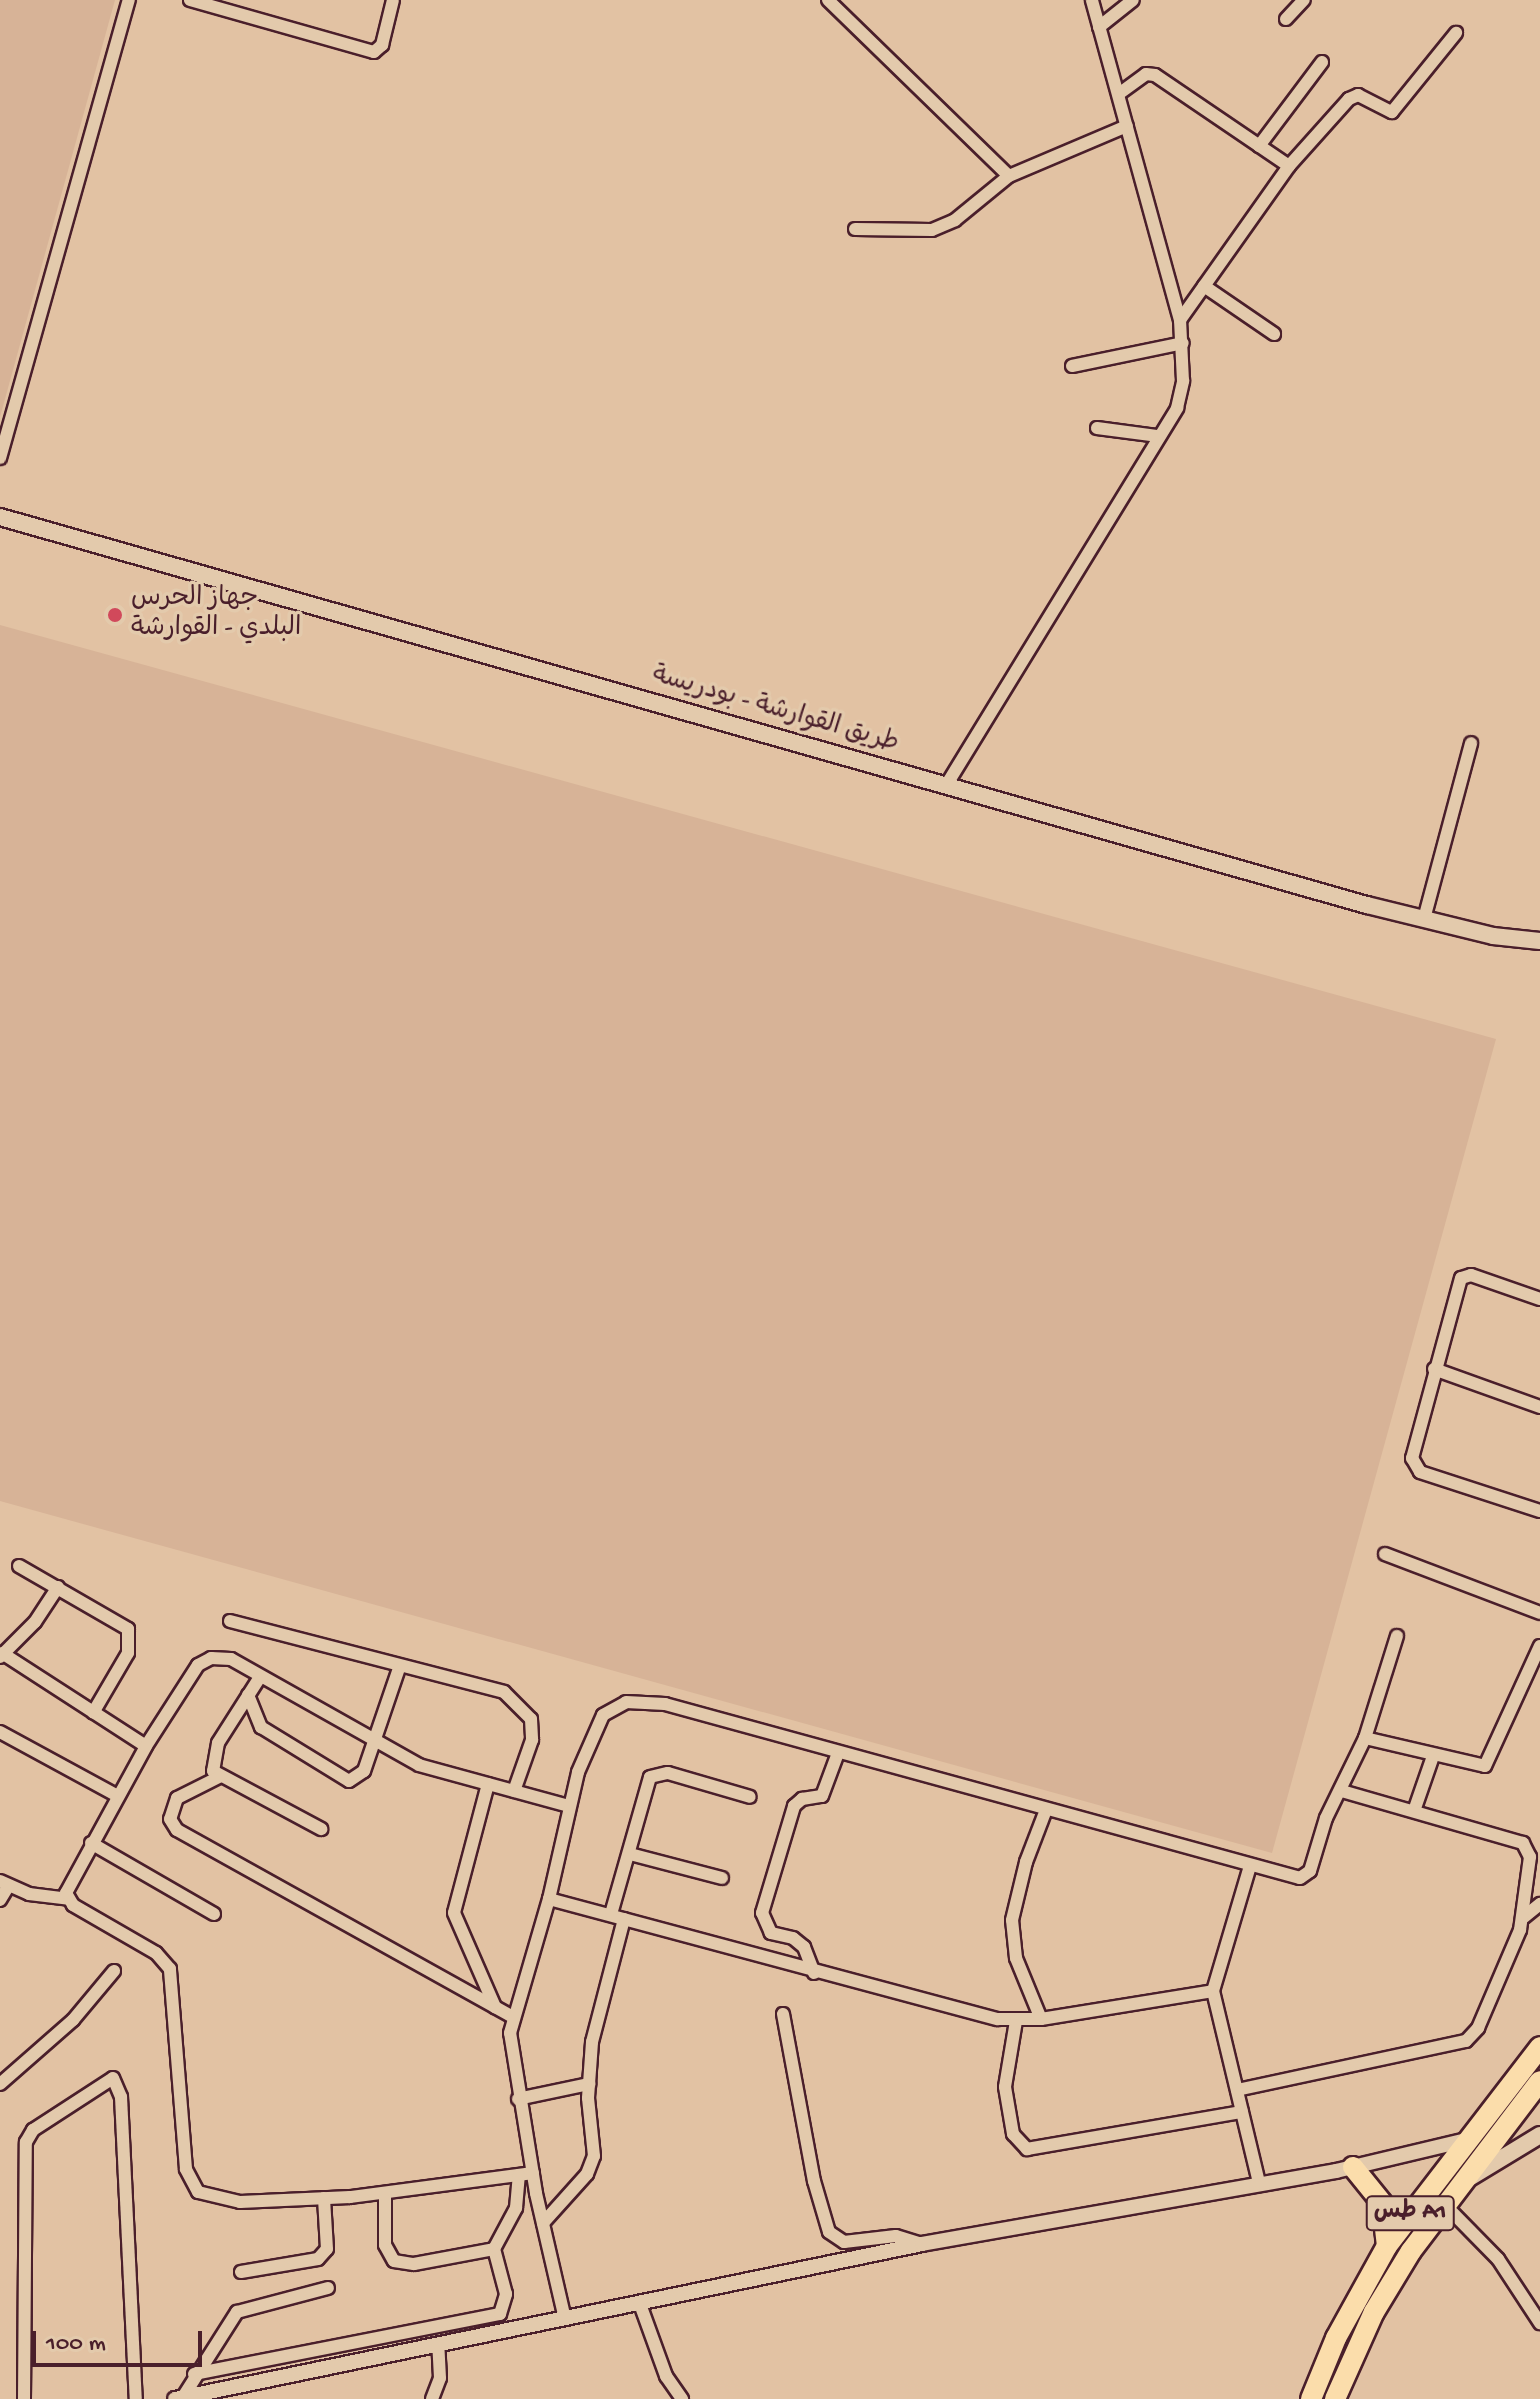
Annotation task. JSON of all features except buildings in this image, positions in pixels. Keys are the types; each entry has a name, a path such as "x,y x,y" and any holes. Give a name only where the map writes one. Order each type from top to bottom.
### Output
{"highway":[{"name":"طس A1","path":"1311,2399 1336,2338 1387,2246 1540,2047"},
{"name":"طس A1","path":"1335,2399 1374,2312 1444,2204 1538,2091"},
{"path":"1353,2167 1382,2203 1387,2246"}],"main road":[{"name":"طريق القوارشة - بودريسة","path":"0,517 1424,919 1540,941"},
{"path":"1466,2181 1540,2135"}],"street":[{"path":"0,458 129,0"},
{"path":"190,0 374,52 382,45 393,0"},
{"path":"828,0 1009,176"},
{"path":"947,784 1177,408 1183,343 1180,320 1092,0"},
{"path":"1099,27 1133,0"},
{"path":"1286,19 1304,0"},
{"path":"1180,320 1289,166 1352,97 1361,96 1392,112 1456,33"},
{"path":"1259,146 1322,62"},
{"path":"1120,93 1146,74 1155,75 1289,166"},
{"path":"855,229 932,230 955,220 1009,176 1127,126"},
{"path":"1204,286 1274,334"},
{"path":"1072,366 1183,343"},
{"path":"1097,428 1158,436"},
{"path":"1424,919 1471,743"},
{"path":"1540,1299 1465,1275 1458,1284 1434,1369 1412,1466 1540,1511"},
{"path":"1434,1369 1540,1407"},
{"path":"1385,1554 1540,1613"},
{"path":"19,1566 121,1623 131,1640 93,1713"},
{"path":"58,1587 35,1622 1,1655 146,1746"},
{"path":"230,1621 399,1668 504,1692 520,1703 531,1719 532,1740 514,1791"},
{"path":"565,2319 509,2046 513,2017 549,1899 569,1806 596,1724 626,1702 665,1704 1300,1878 1308,1875 1326,1818 1342,1791 1365,1738 1397,1636"},
{"path":"1365,1738 1485,1766 1535,1678 1540,1646"},
{"path":"67,1899 66,1887 146,1746 204,1661 231,1659 419,1765 569,1806"},
{"path":"248,1695 261,1727 349,1781 364,1771 399,1668"},
{"path":"260,1677 212,1759 219,1777 321,1829"},
{"path":"0,1732 118,1796"},
{"path":"814,1973 804,1947 793,1938 771,1933 762,1913 794,1806 802,1799 822,1796 838,1753"},
{"path":"1414,1811 1433,1756"},
{"path":"543,2223 587,2174 594,2156 589,2084 592,2042 630,1854 650,1777 656,1773 750,1797"},
{"path":"219,1777 177,1798 170,1819 177,1830 513,2017"},
{"path":"488,1784 454,1913 495,2007"},
{"path":"1237,2090 1466,2041 1478,2028 1524,1917 1530,1857 1523,1843 1342,1791"},
{"path":"1041,2019 1016,1958 1012,1920 1026,1862 1046,1810"},
{"path":"91,1843 214,1914"},
{"path":"630,1854 722,1878"},
{"path":"1250,1866 1213,1991 1259,2182"},
{"path":"0,1900 4,1883 67,1899 156,1953 170,1969 186,2169 193,2186 227,2201 324,2198 385,2194 533,2173"},
{"path":"549,1899 814,1973 1016,2021 1213,1991"},
{"path":"1524,1917 1540,1904"},
{"path":"0,2084 73,2020 114,1971"},
{"path":"783,2014 814,2181 829,2232 844,2242 887,2236 922,2244"},
{"path":"1016,2021 1005,2087 1013,2134 1027,2149 1242,2112"},
{"path":"24,2399 26,2142 33,2130 113,2078 121,2097 136,2399"},
{"path":"518,2099 589,2084"},
{"path":"179,2398 922,2244 1353,2167 1466,2140"},
{"path":"194,2374 500,2314 506,2294 494,2249 516,2208 519,2175"},
{"path":"385,2194 385,2245 394,2261 414,2264 494,2249"},
{"path":"241,2272 318,2259 327,2249 324,2198"},
{"path":"1444,2204 1498,2259 1540,2323"},
{"path":"179,2398 237,2312 328,2288"},
{"path":"640,2304 666,2376 682,2399"},
{"path":"432,2399 440,2378 438,2344"},
{"path":"332,2349 335,2365"}],"shaded area":[{"path":"0,0 115,0 0,417"},
{"path":"0,625 1496,1039 1272,1853 0,1501"}],"place":[{"name":"جهاز الحرس البلدي - القوارشة","path":"115,615"}]}
